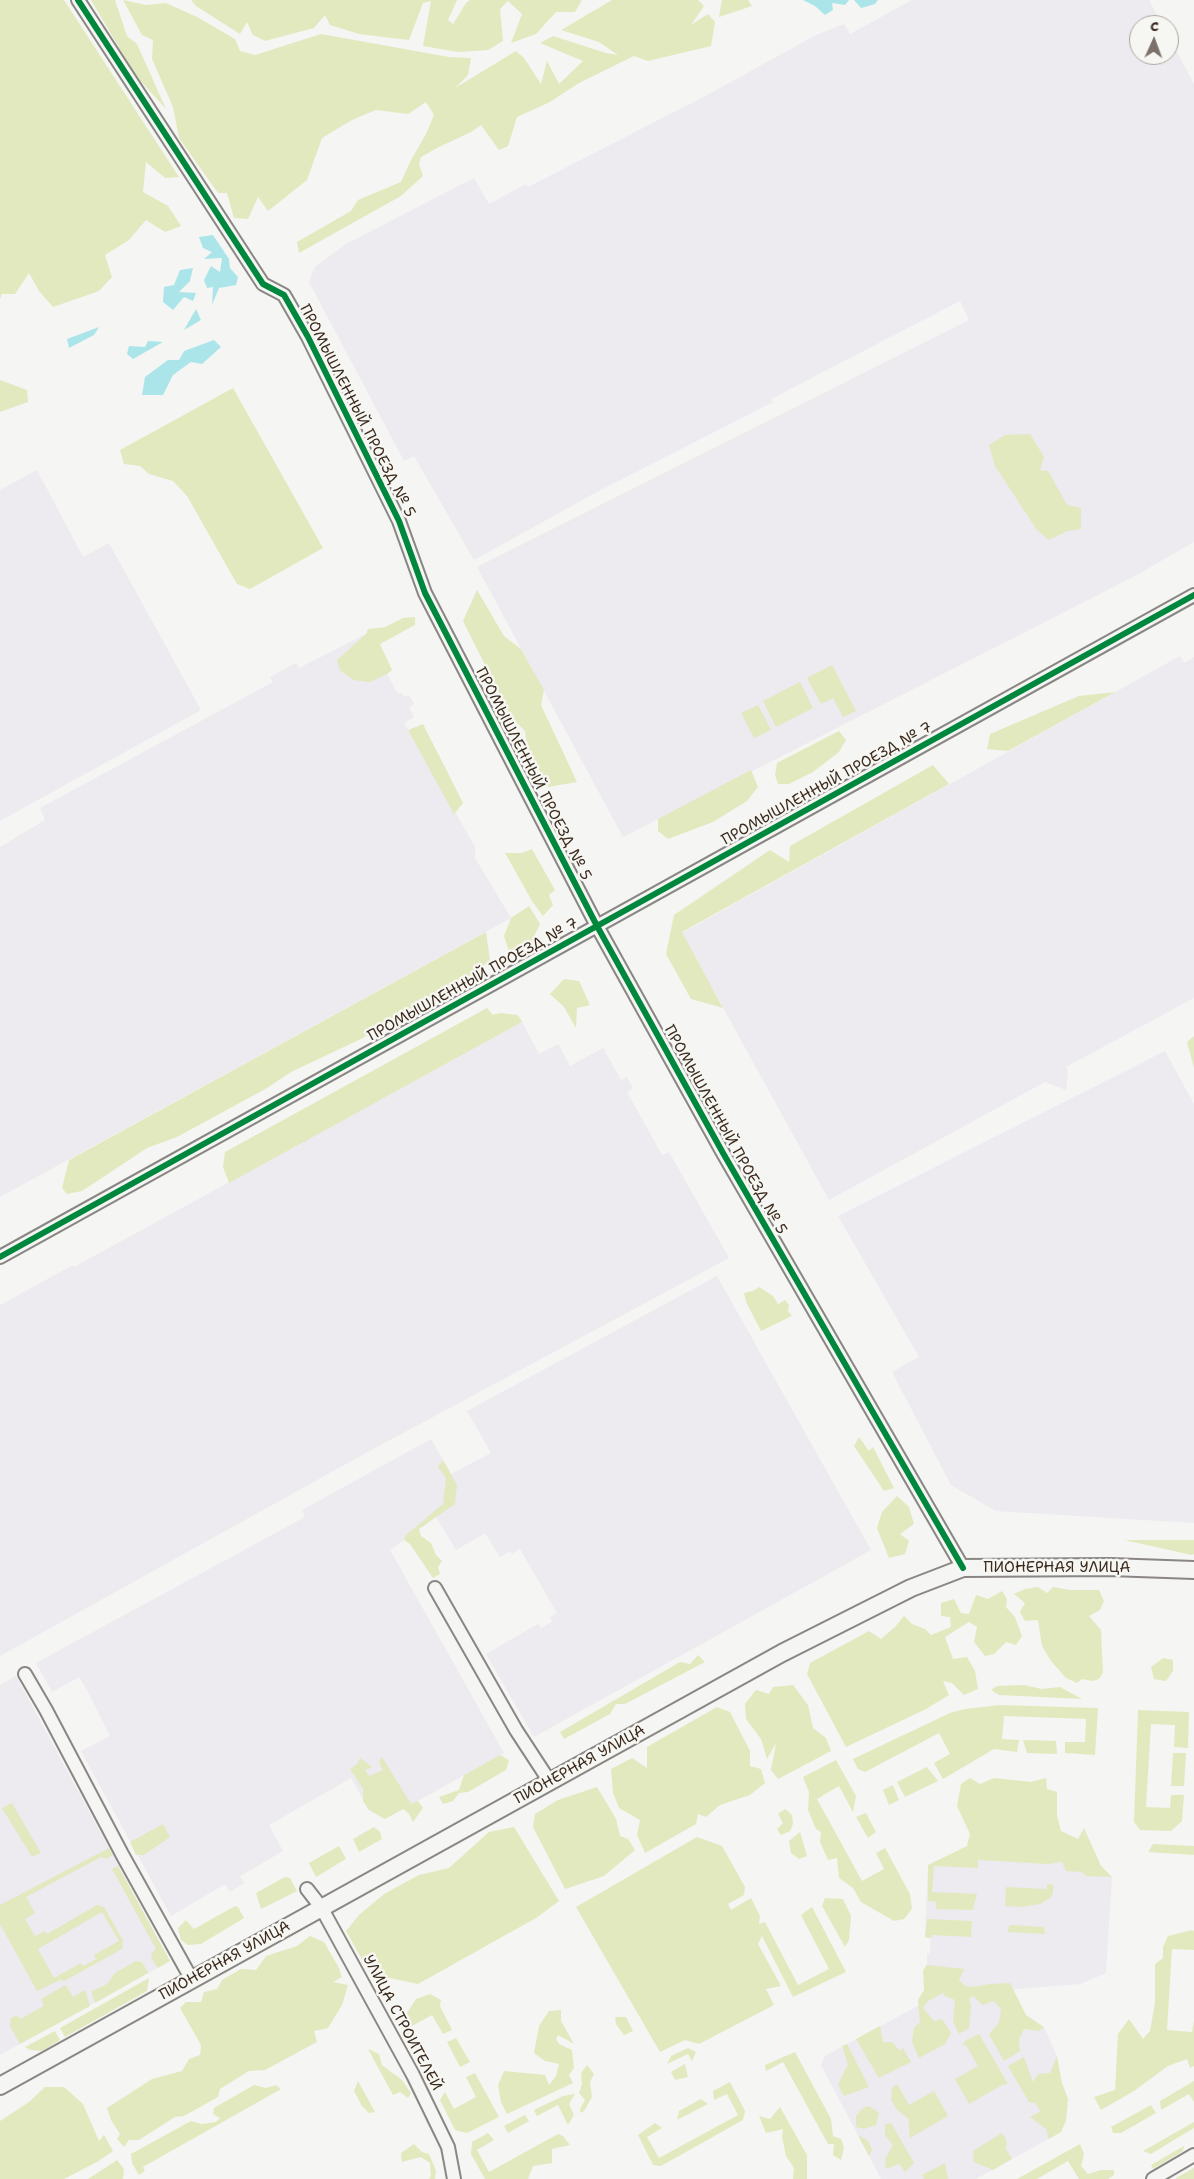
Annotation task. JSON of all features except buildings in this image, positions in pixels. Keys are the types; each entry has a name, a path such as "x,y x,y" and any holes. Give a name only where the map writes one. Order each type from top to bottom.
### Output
{"main road":[{"name":"ПИОНЕРНАЯ УЛИЦА","path":"0,2086 782,1653 911,1588 963,1568 1110,1567 1194,1570"}],"street":[{"name":"ПРОМЫШЛЕННЫЙ ПРОЕЗД № 5","path":"78,0 263,284 284,295 308,337 399,521 425,593 597,926 723,1153 963,1568"},
{"name":"ПРОМЫШЛЕННЫЙ ПРОЕЗД № 7","path":"0,1257 1194,595"},
{"path":"435,1588 516,1730 550,1782"},
{"path":"25,1674 192,1980"},
{"name":"УЛИЦА СТРОИТЕЛЕЙ","path":"307,1889 321,1908 413,2075 448,2147 454,2179"},
{"path":"1153,2179 1194,2155"}],"shaded area":[{"path":"912,0 1149,0 1157,15 1129,15 1129,65 1179,65 1179,56 1194,84 1194,542 1133,577 623,837 477,567 969,320 960,301 771,399 773,402 595,493 474,560 414,456 404,461 309,282 315,267 346,244 474,178 489,204 526,184 528,187 711,93 814,36 844,24 850,34"},
{"path":"37,470 83,557 109,543 201,710 0,821 0,490"},
{"path":"366,634 392,670 387,674 398,694 401,693 404,697 409,695 414,704 409,707 414,717 404,723 475,847 475,858 511,918 0,1197 0,847 45,820 40,808 273,682 270,677 296,663 299,668"},
{"path":"1180,656 1184,663 1194,657 1194,998 1066,1067 1068,1071 1066,1090 1045,1082 829,1200 682,933"},
{"path":"522,1022 539,1054 558,1044 570,1066 603,1048 621,1080 627,1077 633,1088 627,1092 662,1155 669,1152 729,1258 362,1455 0,1656 0,1305 73,1265 74,1267"},
{"path":"1165,1051 1194,1104 1194,1523 996,1511 951,1485 892,1372 919,1357 838,1216"},
{"path":"717,1276 871,1550 534,1737 486,1654 538,1624 541,1628 552,1622 550,1617 557,1613 520,1549 512,1554 510,1551 500,1557 485,1533 456,1550 436,1517 390,1550 504,1753 385,1819 369,1810 351,1778 269,1825 283,1851 240,1876 244,1883 230,1892 225,1884 171,1916 81,1751 110,1736 86,1688 79,1677 52,1692 36,1663 305,1517 302,1510 431,1439 451,1474 491,1453 467,1411"},
{"path":"16,1676 170,1961 0,2055 0,1685"},
{"path":"1084,1848 1112,1877 1106,1973 1080,1984 1006,1990 1024,2025 1044,2027 1057,2056 1061,2132 976,2179 881,2179 821,2065 825,2056 927,2001 927,1954 930,1953 931,1939 925,1937 928,1865"}],"green space":[{"path":"0,0 64,0 179,177 165,178 146,162 143,192 168,206 181,226 165,232 146,220 129,240 105,255 112,277 99,291 53,307 39,291 29,273 15,294 2,294 0,299"},
{"path":"91,0 115,0 127,36 137,44 166,109 135,75"},
{"path":"123,0 146,5 166,3 197,17 235,39 240,51 255,55 321,34 449,57 471,58 468,75 455,88 516,51 524,58 541,84 547,61 559,84 583,61 540,43 553,36 618,55 599,42 561,30 612,0 698,0 704,6 691,25 708,14 715,22 711,46 648,61 634,56 579,83 550,102 517,117 508,146 499,150 481,125 471,132 437,148 421,157 419,164 423,176 401,196 299,253 297,242 351,211 358,200 401,182 434,115 426,102 408,114 376,110 352,120 322,138 307,180 268,211 258,197 248,219 234,218 227,193 218,193 179,138 173,107 152,59 153,40 142,35"},
{"path":"191,0 457,0 448,20 453,24 466,3 470,0 582,0 575,12 556,12 536,34 511,43 522,14 508,1 500,9 503,41 488,50 458,52 423,46 431,1 423,3 409,40 359,34 330,25 325,15 314,28 265,41 253,35 247,22 240,34 196,6"},
{"path":"722,0 748,0 752,6 719,17"},
{"path":"0,380 27,390 28,402 0,412"},
{"path":"233,388 323,548 250,589 237,584 187,496 173,481 149,474 140,466 124,464 120,450"},
{"path":"1030,434 1044,457 1040,470 1048,471 1067,505 1081,508 1081,529 1067,531 1049,540 1037,530 995,466 989,445 1005,435"},
{"path":"477,590 504,636 521,649 544,690 541,705 577,782 548,787 527,747 525,731 511,717 463,621"},
{"path":"415,617 415,625 380,644 392,670 387,674 370,682 353,680 340,670 337,660 366,634 368,629 385,627 403,618"},
{"path":"832,665 856,711 843,717 833,698 821,704 807,678"},
{"path":"800,682 813,708 776,727 763,701"},
{"path":"1115,692 1008,751 987,749 990,734 1079,696"},
{"path":"758,705 771,730 754,738 741,713"},
{"path":"423,724 463,803 454,814 408,730"},
{"path":"839,731 846,740 839,752 813,772 789,784 778,784 775,775 777,763"},
{"path":"933,765 949,784 682,932 723,1008 691,999 666,954 674,915 770,850 789,862 790,846"},
{"path":"751,770 758,787 747,801 713,822 668,839 658,831 658,819"},
{"path":"532,849 555,890 549,895 553,905 543,916 532,901 505,853 522,853"},
{"path":"529,906 540,924 530,945 510,954 504,936 511,918"},
{"path":"486,932 490,960 463,982 453,982 426,1002 382,1024 363,1038 291,1072 267,1088 177,1137 147,1148 82,1191 67,1194 62,1188 69,1160"},
{"path":"564,979 579,981 590,1005 577,1008 576,1028 564,1007 550,994"},
{"path":"487,1008 493,1015 500,1013 518,1015 522,1022 229,1183 223,1167 225,1152"},
{"path":"1194,1036 1194,1068 1187,1042"},
{"path":"759,1287 773,1296 778,1304 785,1300 789,1305 788,1311 792,1316 761,1331 746,1302 744,1293"},
{"path":"859,1437 869,1451 873,1447 894,1488 884,1491 854,1446"},
{"path":"443,1460 457,1485 455,1504 419,1529 421,1536 431,1543 436,1555 442,1561 438,1567 440,1574 433,1578 410,1544 404,1540 405,1536 443,1504 446,1478 438,1467"},
{"path":"897,1496 909,1507 914,1524 900,1534 909,1541 905,1554 889,1558 877,1528 882,1512"},
{"path":"1124,1540 1194,1540 1194,1554 1192,1555"},
{"path":"1038,1587 1047,1593 1053,1587 1070,1590 1099,1590 1104,1601 1100,1610 1089,1616 1101,1630 1103,1673 1099,1679 1093,1681 1082,1679 1077,1683 1066,1678 1051,1661 1042,1646 1038,1620 1025,1621 1020,1612 1025,1603 1014,1594 1025,1589"},
{"path":"1002,1591 1007,1599 1006,1607 1015,1617 1022,1636 1016,1645 1006,1642 994,1654 985,1656 974,1642 977,1627 969,1622 945,1637 953,1659 967,1657 975,1671 978,1689 964,1695 952,1683 943,1681 949,1695 926,1709 846,1747 807,1674 810,1663 869,1631 881,1639 904,1616 912,1624 925,1629 931,1635 951,1627 950,1617 941,1616 941,1603 954,1599 961,1613 969,1614 976,1595 988,1599"},
{"path":"698,1655 705,1662 625,1704 616,1704 610,1714 564,1739 560,1732 680,1662 690,1664"},
{"path":"1163,1658 1173,1660 1173,1671 1166,1681 1154,1679 1151,1667"},
{"path":"793,1685 808,1705 813,1728 826,1738 831,1751 778,1779 771,1770 776,1743 767,1759 761,1739 746,1719 745,1704 756,1690 769,1694 773,1687"},
{"path":"1024,1685 1042,1689 1060,1687 1082,1699 999,1695 991,1690 997,1686"},
{"path":"1000,1705 1098,1708 1095,1755 1065,1753 1065,1742 1085,1742 1086,1719 1004,1716 1002,1739 1019,1740 1017,1752 994,1749 943,1779 934,1763 950,1754 939,1733 865,1772 858,1769 853,1759 950,1713 965,1709"},
{"path":"717,1707 730,1712 750,1751 750,1766 761,1769 765,1783 750,1795 720,1805 706,1817 698,1814 696,1824 645,1853 637,1835 640,1820 619,1808 613,1793 611,1769 632,1758 647,1768 647,1747"},
{"path":"1138,1710 1189,1712 1188,1748 1174,1747 1175,1725 1151,1724 1146,1807 1170,1808 1171,1795 1184,1795 1182,1821 1171,1831 1140,1830 1134,1822"},
{"path":"1023,1740 1056,1741 1057,1754 1027,1753"},
{"path":"1173,1753 1186,1753 1184,1786 1171,1786"},
{"path":"500,1755 509,1760 506,1770 468,1792 459,1793 453,1801 443,1804 439,1797 459,1790 464,1775"},
{"path":"382,1757 411,1804 418,1801 423,1808 413,1822 409,1814 403,1809 385,1819 369,1810 363,1801 363,1789 350,1769 357,1764 360,1758 372,1767 365,1770 369,1776 383,1770 379,1762"},
{"path":"836,1760 856,1796 853,1812 839,1786 817,1799 862,1881 884,1869 876,1853 885,1848 910,1894 912,1909 904,1919 894,1921 861,1902 853,1888 839,1878 837,1858 828,1860 820,1842 821,1832 816,1829 808,1810 809,1792 803,1777"},
{"path":"927,1767 938,1781 905,1797 897,1782"},
{"path":"970,1778 980,1784 994,1778 1031,1782 1046,1778 1047,1789 1057,1792 1057,1815 1061,1831 1078,1839 1084,1828 1101,1866 1112,1877 1086,1876 1082,1872 1066,1871 1062,1862 1048,1864 978,1860 978,1868 934,1866 932,1892 977,1894 973,1910 936,1909 936,1902 928,1901 928,1865 967,1846 970,1834 957,1806 961,1784"},
{"path":"893,1785 899,1800 889,1805 883,1790"},
{"path":"597,1787 616,1819 620,1836 628,1839 635,1850 604,1876 565,1889 533,1827 535,1814 558,1800"},
{"path":"12,1803 41,1853 32,1857 2,1808"},
{"path":"785,1809 792,1815 793,1824 790,1831 781,1835 777,1829 783,1823 778,1814"},
{"path":"866,1813 876,1832 868,1838 856,1817"},
{"path":"163,1824 170,1837 144,1855 136,1855 130,1842"},
{"path":"374,1827 380,1832 382,1839 359,1852 353,1839"},
{"path":"514,1827 559,1901 536,1918 418,1984 385,1977 365,1965 346,1931 359,1915 384,1894 419,1875 449,1868 489,1832"},
{"path":"800,1832 807,1856 799,1859 791,1853 789,1841"},
{"path":"697,1837 722,1846 745,1887 744,1895 728,1904 731,1910 751,1898 760,1916 759,1924 765,1922 798,1985 829,1969 801,1915 812,1907 846,1972 793,1997 762,1936 758,1944 781,1986 766,1989 774,2005 699,2044 685,2040 660,2052 576,1907"},
{"path":"1153,1844 1194,1846 1194,1855 1148,1852"},
{"path":"339,1846 346,1859 316,1877 309,1863"},
{"path":"109,1848 113,1855 106,1859 101,1857 26,1897 35,1913 25,1919 35,1936 45,1931 47,1934 97,1905 104,1907 123,1941 122,1949 64,1981 60,1980 37,1991 0,1924 0,1905","holes":["102,1912 119,1941 94,1955 96,1959 83,1966 81,1963 54,1978 38,1949"]},
{"path":"118,1866 170,1961 158,1968 151,1958 152,1953 156,1949 112,1869"},
{"path":"285,1877 290,1878 297,1891 261,1909 256,1893"},
{"path":"1047,1884 1053,1885 1053,1893 1050,1898 1040,1904 1022,1907 1005,1906 1006,1887 1047,1889"},
{"path":"825,1898 843,1899 851,1916 849,1940 845,1947 822,1906"},
{"path":"235,1906 238,1907 244,1918 201,1944 188,1945 181,1940 178,1928 186,1920 194,1929"},
{"path":"927,1919 972,1921 971,1937 932,1935 931,1938 925,1937"},
{"path":"1010,1925 1044,1927 1045,1934 1007,1932"},
{"path":"1194,1931 1194,1950 1172,1949 1167,2030 1192,2032 1194,2020 1194,2066 1190,2068 1187,2059 1168,2066 1134,2091 1101,2110 1094,2097 1115,2090 1118,2034 1129,2019 1143,2039 1150,2031 1155,2003 1155,1964 1163,1958 1163,1947 1168,1936"},
{"path":"310,1936 324,1942 339,1968 342,1977 333,1982 348,1985 342,2005 328,2028 314,2031 317,2042 265,2070 249,2071 220,2089 218,2097 184,2116 175,2117 139,2140 129,2140 124,2147 117,2139 120,2134 111,2120 107,2108 152,2079 182,2071 189,2059 200,2055 201,2045 180,2008 186,2002 201,2002 204,1992 217,1989 222,1980 241,1969 256,1970 266,1956 297,1946"},
{"path":"136,1961 142,1962 148,1973 95,2003 91,1991 108,1983 115,1973"},
{"path":"927,1965 964,1969 959,1980 965,1986 974,1987 1010,1983 1026,2015 1044,2027 1039,2031 1024,2029 1019,2039 1020,2051 1004,2061 989,2034 999,2023 1001,2009 994,2001 982,2005 974,1996 969,1998 971,2007 969,2028 959,2034 953,2021 955,2000 943,1995 945,1992 928,2001 923,2008 934,2021 942,2019 951,2033 945,2044 919,2058 912,2042 914,2028 920,2022 918,2000 924,1990 923,1970"},
{"path":"149,1978 147,1991 65,2037 60,2028"},
{"path":"66,1985 73,1997 85,1990 90,2006 20,2044 10,2026 11,2018 17,2015 20,2019 44,2006 41,1999"},
{"path":"430,1994 441,2000 440,2006 452,2030 443,2034 432,2015 410,2027 419,2043 408,2041 399,2025 416,1999"},
{"path":"561,2010 561,2021 574,2044 558,2035 556,2039 559,2044 572,2050 574,2068 569,2075 573,2083 507,2114 501,2102 498,2085 504,2071 545,2075 549,2085 556,2076 559,2064 545,2061 534,2053 539,2026 549,2011"},
{"path":"615,2017 626,2017 633,2031 624,2035 616,2024"},
{"path":"880,2026 883,2042 892,2042 900,2051 903,2048 911,2062 879,2078 856,2039"},
{"path":"55,2031 60,2040 42,2051 30,2050 25,2047"},
{"path":"979,2034 1008,2084 1002,2085 969,2104 955,2079 978,2066 966,2045 962,2047 965,2041"},
{"path":"456,2038 470,2062 460,2067 447,2042"},
{"path":"847,2044 869,2087 844,2096 838,2085 848,2064 842,2046"},
{"path":"688,2048 696,2052 692,2061 688,2054 667,2064 671,2056"},
{"path":"368,2049 379,2054 382,2065 402,2080 411,2093 408,2098 400,2092 393,2095"},
{"path":"795,2052 831,2119 833,2136 841,2139 844,2148 841,2160 833,2155 834,2144 828,2144 783,2062 766,2071 765,2065"},
{"path":"1057,2056 1062,2083 1068,2099 1066,2121 1061,2132 1049,2139 1046,2129 1030,2117 1041,2111 1035,2103 1029,2102 1008,2066 1024,2057 1033,2082 1038,2074 1050,2073"},
{"path":"685,2064 688,2077 675,2080 671,2072"},
{"path":"587,2065 594,2074 590,2082 592,2097 581,2113 580,2109 585,2100 579,2093 582,2084 581,2073"},
{"path":"475,2073 499,2117 467,2133 455,2130 440,2100 445,2092 454,2109 476,2097 466,2077"},
{"path":"358,2081 375,2112 369,2113 362,2106 354,2091"},
{"path":"1194,2081 1194,2102 1189,2094 1161,2110 1160,2101"},
{"path":"730,2082 745,2111 743,2120 661,2166 653,2165 638,2135 655,2123 662,2128 647,2137 659,2158 738,2115 727,2094 714,2100 713,2091"},
{"path":"897,2084 909,2105 934,2091 948,2116 910,2138 908,2118 897,2110 891,2100 892,2088"},
{"path":"254,2085 266,2088 276,2085 281,2089 143,2167 145,2171 139,2175 132,2163 131,2154 191,2121 202,2124 216,2122 220,2118 213,2114 214,2108"},
{"path":"45,2087 64,2087 83,2104 99,2141 104,2135 113,2151 97,2162 64,2179 0,2179 0,2121 29,2102"},
{"path":"575,2094 569,2104 574,2115 568,2125 558,2105 537,2116 534,2110 563,2096"},
{"path":"701,2099 708,2104 677,2120 679,2111"},
{"path":"1151,2105 1156,2113 1121,2133 1113,2133 1111,2127"},
{"path":"869,2106 879,2113 876,2125 864,2129 856,2127 856,2116 863,2108"},
{"path":"780,2107 807,2155 807,2179 793,2179 794,2168 786,2156 782,2137 783,2129 766,2133 759,2116 770,2119"},
{"path":"525,2115 529,2121 508,2133 504,2126"},
{"path":"1194,2122 1194,2128 1151,2154 1143,2151"},
{"path":"891,2123 914,2163 905,2172 899,2164 886,2169 885,2159 893,2145 885,2135 885,2124"},
{"path":"488,2133 494,2140 477,2150 489,2172 558,2134 563,2136 570,2145 552,2149 552,2163 533,2166 528,2179 485,2179 471,2154 472,2142"},
{"path":"1002,2133 1007,2141 1006,2149 1012,2159 993,2170 974,2162 973,2151"},
{"path":"858,2135 867,2140 872,2149 869,2156"},
{"path":"414,2144 422,2152 429,2154 436,2171 435,2179 429,2179 431,2176 430,2163 421,2157 402,2162 401,2153"},
{"path":"1080,2144 1084,2154 1081,2166 1088,2174 1101,2170 1114,2170 1114,2175 1108,2179 1079,2179 1068,2161 1037,2179 1017,2179"},
{"path":"1184,2146 1183,2151 1153,2169 1151,2165"},
{"path":"117,2160 124,2169 123,2179 88,2179"},
{"path":"945,2163 948,2179 924,2179 922,2175"},
{"path":"1194,2168 1194,2179 1176,2179 1176,2178"}],"water":[{"path":"803,0 849,0 845,5 832,3 833,10 825,15 815,6"},
{"path":"854,0 878,0 875,4 861,8"},
{"path":"213,235 229,259 230,268 238,277 236,285 219,288 212,305 213,287 207,288 204,280 211,266 220,272 222,258 204,259 212,252 203,248 199,237"},
{"path":"193,268 190,281 179,292 196,293 193,301 184,297 173,310 163,302 164,287 174,285 180,270"},
{"path":"196,309 201,320 184,330"},
{"path":"99,327 94,335 69,348 67,339"},
{"path":"214,340 221,347 202,364 191,362 173,375 163,395 142,395 145,377 168,360 179,360 184,351"},
{"path":"148,341 163,342 133,359 127,354 129,346 145,347"}],"cycle path":[{"path":"78,0 263,284 284,295 308,337 399,521 425,593 597,926 723,1153 963,1568"},
{"path":"0,1257 1194,595"}]}
